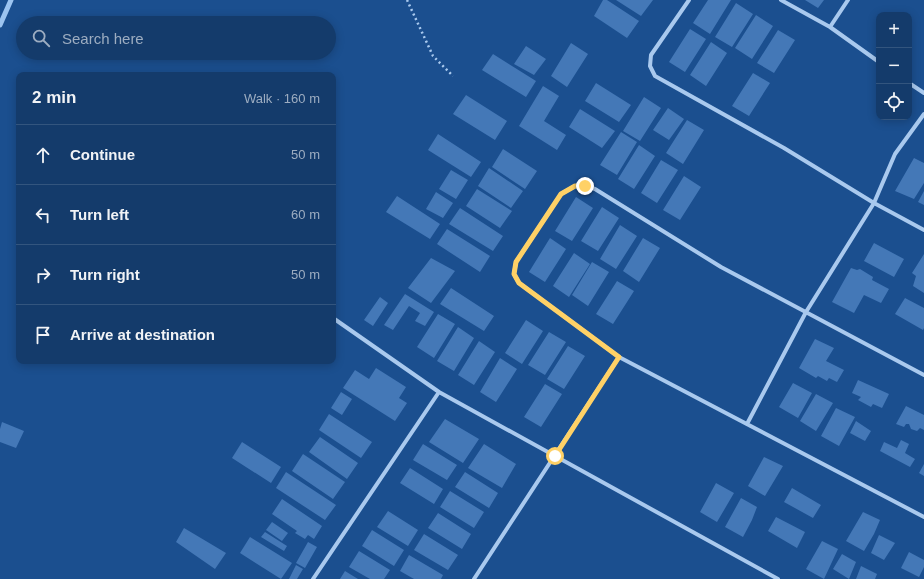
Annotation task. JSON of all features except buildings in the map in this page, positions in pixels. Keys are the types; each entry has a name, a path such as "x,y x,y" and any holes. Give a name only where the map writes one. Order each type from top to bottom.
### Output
{"street":[{"path":"689,0 651,55 650,66 655,76 784,148 874,203 924,230"},
{"path":"781,0 830,27 876,60"},
{"path":"830,27 848,0"},
{"path":"910,84 924,93"},
{"path":"747,424 806,312 874,203 895,154 924,114"},
{"path":"924,376 721,267 595,189 585,186 575,186 561,194 516,262 514,274 519,283 619,357 924,517"},
{"path":"336,320 439,392 778,579"},
{"path":"474,579 619,357"},
{"path":"313,579 439,392"}],"path":[{"path":"407,0 433,56 453,76"}],"waterway":[{"path":"0,25 11,0"}],"route":[{"path":"555,456 619,357 519,283 514,274 516,262 561,194 575,186 585,186"}]}
